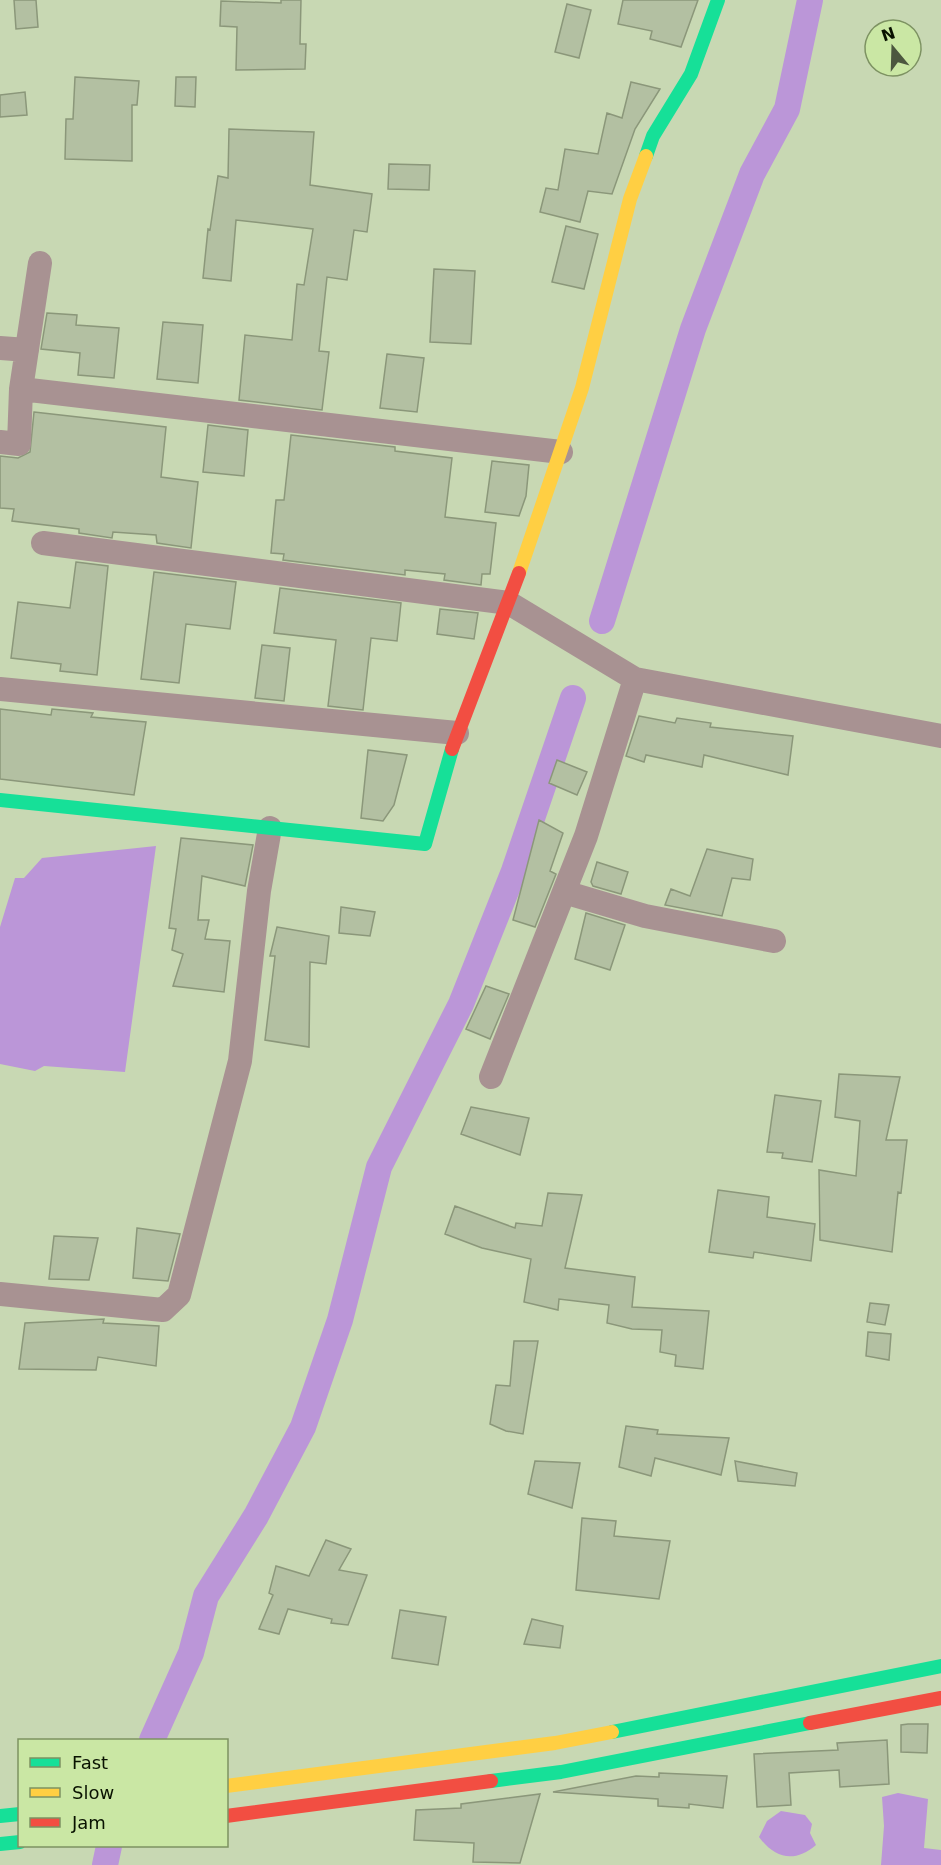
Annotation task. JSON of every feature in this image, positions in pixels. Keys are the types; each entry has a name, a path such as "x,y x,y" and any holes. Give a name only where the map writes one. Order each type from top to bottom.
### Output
{"main road":[{"path":"0,800 425,844 457,733 509,603 582,388 630,199 653,136 691,74 718,0"},
{"path":"228,1786 555,1743 941,1666"},
{"path":"228,1815 561,1772 941,1698"},
{"path":"0,1816 18,1814"},
{"path":"0,1844 18,1842"}],"street":[{"path":"0,442 19,444 21,388 40,263"},
{"path":"0,348 27,350"},
{"path":"21,388 561,452"},
{"path":"43,543 509,603 635,678 941,736"},
{"path":"491,1077 586,836 635,678"},
{"path":"0,688 457,733"},
{"path":"0,1294 163,1310 179,1295 240,1061 259,891 270,828"},
{"path":"564,892 645,916 774,941"}],"shaded area":[{"path":"156,846 125,1072 44,1066 35,1071 0,1064 0,927 15,878 24,878 42,858"},
{"path":"898,1793 928,1799 924,1848 941,1850 941,1865 881,1865 884,1826 882,1797"},
{"path":"781,1811 805,1815 812,1824 810,1833 816,1845 800,1854 786,1856 765,1844 759,1837 767,1821"}],"building":[{"path":"14,0 36,0 38,27 16,29"},
{"path":"281,0 301,0 300,44 306,44 305,69 236,70 237,27 220,26 221,1 281,3"},
{"path":"623,0 698,0 681,47 650,39 652,31 618,24"},
{"path":"567,4 591,10 579,58 555,52"},
{"path":"75,77 139,81 137,105 132,105 132,161 65,159 66,119 73,119"},
{"path":"176,77 196,77 195,107 175,106"},
{"path":"631,82 660,89 635,129 612,194 588,191 580,222 540,212 546,188 558,190 565,149 598,154 607,113 622,118"},
{"path":"25,92 27,115 0,117 0,95"},
{"path":"229,129 314,132 310,185 372,194 367,232 354,230 347,280 327,277 319,351 329,352 322,410 239,400 245,335 292,340 297,284 304,285 313,229 236,220 231,281 203,278 208,229 210,230 218,176 228,178"},
{"path":"389,164 430,165 429,190 388,189"},
{"path":"566,226 598,234 584,289 552,282"},
{"path":"434,269 475,271 471,344 430,342"},
{"path":"47,313 77,315 76,325 119,328 114,378 78,375 80,353 41,349"},
{"path":"163,322 203,325 198,383 157,379"},
{"path":"387,354 424,358 417,412 380,408"},
{"path":"34,412 166,427 161,477 198,482 191,548 157,543 156,535 113,532 112,538 79,533 79,529 12,521 14,509 0,508 0,456 18,458 30,452"},
{"path":"208,425 248,430 244,476 203,472"},
{"path":"291,435 395,447 395,451 452,458 445,517 496,523 490,574 482,574 481,585 444,580 445,574 405,570 405,575 283,560 284,554 271,553 276,500 284,500"},
{"path":"492,461 529,465 526,496 519,516 485,512"},
{"path":"76,562 108,566 97,675 60,671 61,664 11,658 18,602 70,608"},
{"path":"154,572 236,582 230,629 186,624 179,683 141,679"},
{"path":"280,588 401,603 397,641 371,638 363,710 328,706 336,640 274,633"},
{"path":"440,609 478,613 474,639 437,634"},
{"path":"262,645 290,648 284,701 255,698"},
{"path":"0,709 51,715 52,709 93,713 91,717 146,722 134,795 0,779"},
{"path":"639,716 675,723 677,718 711,723 710,727 793,736 788,775 704,755 702,767 646,755 644,762 626,756"},
{"path":"368,750 407,755 394,805 383,821 361,818"},
{"path":"557,760 587,772 577,795 549,783"},
{"path":"539,820 563,833 550,871 556,874 535,927 513,920"},
{"path":"181,838 253,845 245,886 202,876 198,920 209,920 205,939 230,941 224,992 173,986 183,954 172,950 176,929 169,928"},
{"path":"707,849 753,859 750,880 732,878 722,916 665,905 671,889 690,896"},
{"path":"597,862 628,872 621,894 593,886 591,882"},
{"path":"341,907 375,912 370,936 339,933"},
{"path":"586,913 625,925 610,970 575,959"},
{"path":"277,927 329,936 326,964 310,962 309,1047 265,1040 275,956 270,956"},
{"path":"486,986 509,994 490,1039 466,1029"},
{"path":"839,1074 900,1077 886,1140 907,1140 901,1193 898,1192 892,1252 820,1240 819,1170 856,1176 860,1121 835,1117"},
{"path":"775,1095 821,1101 812,1162 782,1158 783,1153 767,1152"},
{"path":"471,1107 529,1118 520,1155 461,1134"},
{"path":"718,1190 769,1197 767,1217 815,1224 811,1261 754,1252 753,1258 709,1252"},
{"path":"548,1193 582,1195 565,1268 635,1277 632,1307 709,1311 703,1369 675,1366 676,1355 660,1352 662,1330 632,1329 607,1323 609,1305 559,1299 558,1310 524,1302 531,1259 482,1248 445,1234 455,1206 515,1228 516,1223 542,1226"},
{"path":"137,1228 180,1234 168,1281 133,1278"},
{"path":"54,1236 98,1238 89,1280 49,1279"},
{"path":"870,1303 889,1305 885,1325 867,1322"},
{"path":"104,1319 103,1323 159,1326 156,1366 98,1357 96,1370 19,1369 25,1323"},
{"path":"868,1332 891,1334 889,1360 866,1356"},
{"path":"514,1341 538,1341 523,1434 506,1431 490,1424 496,1385 510,1386"},
{"path":"626,1426 658,1430 657,1434 729,1438 721,1475 655,1458 651,1476 619,1467"},
{"path":"535,1461 580,1463 572,1508 528,1494"},
{"path":"735,1461 797,1473 795,1486 738,1481"},
{"path":"582,1518 616,1521 614,1536 670,1541 659,1599 576,1590"},
{"path":"326,1540 351,1549 339,1570 367,1575 348,1625 331,1623 332,1619 288,1609 279,1634 259,1629 273,1595 269,1593 276,1566 309,1576"},
{"path":"400,1610 446,1617 438,1665 392,1658"},
{"path":"532,1619 563,1626 560,1648 524,1644"},
{"path":"928,1724 927,1753 901,1752 901,1725"},
{"path":"887,1740 889,1784 840,1787 839,1770 789,1773 791,1805 757,1807 754,1754 838,1750 837,1743"},
{"path":"659,1773 727,1776 723,1808 689,1804 689,1808 658,1806 658,1799 553,1792 636,1776 659,1777"},
{"path":"540,1794 520,1863 473,1862 474,1843 414,1840 416,1810 461,1808 461,1804"}],"waterway":[{"path":"602,621 693,329 752,174 787,109 810,0"},
{"path":"152,1739 191,1653 206,1596 256,1516 303,1427 340,1320 379,1167 461,1004 514,871 573,698"},
{"path":"105,1865 109,1847"}],"traffic: fast":[{"path":"646,156 653,136 691,74 718,0"},
{"path":"0,800 425,844 452,749"},
{"path":"612,1732 941,1666"},
{"path":"491,1781 561,1772 810,1723"},
{"path":"0,1816 18,1814"},
{"path":"0,1844 18,1842"}],"traffic: slow":[{"path":"519,573 582,388 630,199 646,156"},
{"path":"228,1786 555,1743 612,1732"}],"traffic: jam":[{"path":"452,749 519,573"},
{"path":"810,1723 941,1698"},
{"path":"228,1816 491,1781"}]}
